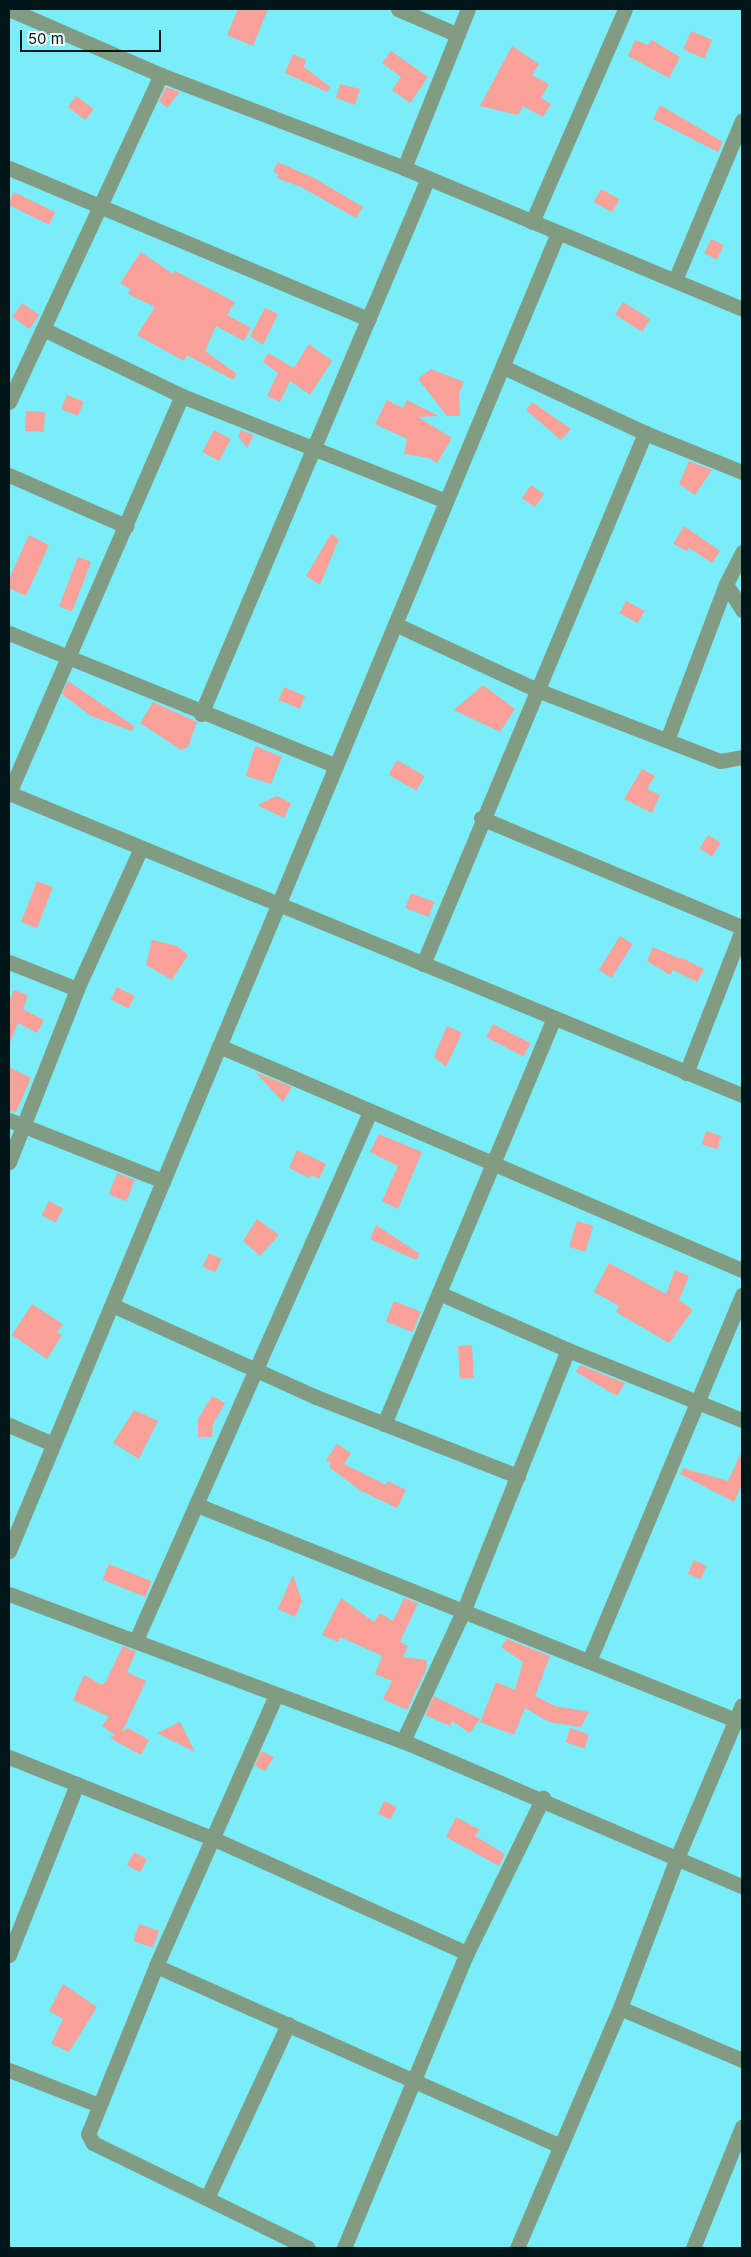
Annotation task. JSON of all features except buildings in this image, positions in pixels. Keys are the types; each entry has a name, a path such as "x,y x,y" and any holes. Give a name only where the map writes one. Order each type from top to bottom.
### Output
{"street":[{"path":"398,9 458,35"},
{"path":"404,168 468,9"},
{"path":"532,222 624,9"},
{"path":"9,10 161,74 404,168 675,280 742,310"},
{"path":"9,402 161,74"},
{"path":"675,280 737,146 742,121"},
{"path":"9,168 101,204 370,319"},
{"path":"201,714 370,319 428,178"},
{"path":"9,1550 558,233"},
{"path":"43,329 182,396 446,501"},
{"path":"503,366 645,433 742,472"},
{"path":"182,396 66,658 9,793 742,1096"},
{"path":"423,964 481,818 645,433"},
{"path":"9,475 126,526"},
{"path":"667,740 726,584 742,552"},
{"path":"726,584 742,610"},
{"path":"395,624 537,690 722,761 742,756"},
{"path":"9,633 201,714 336,766"},
{"path":"481,818 742,928 686,1072"},
{"path":"9,1162 77,989 141,848"},
{"path":"9,962 77,989"},
{"path":"384,1424 554,1018"},
{"path":"219,1046 742,1270"},
{"path":"136,1640 197,1505 253,1369 370,1112"},
{"path":"9,1120 163,1181"},
{"path":"439,1293 568,1350 742,1420"},
{"path":"588,1661 742,1295"},
{"path":"112,1304 253,1369 384,1424 518,1476"},
{"path":"403,1741 464,1612 568,1350"},
{"path":"9,1425 53,1444"},
{"path":"197,1505 736,1720"},
{"path":"9,1594 403,1741 543,1798 742,1886"},
{"path":"276,1695 156,1966 88,2134 93,2143 308,2248"},
{"path":"517,2248 620,2008 677,1858 742,1704"},
{"path":"9,1757 212,1838 466,1953"},
{"path":"9,1955 77,1784"},
{"path":"344,2248 466,1953 543,1798"},
{"path":"156,1966 414,2078 561,2146"},
{"path":"620,2008 742,2060"},
{"path":"207,2198 288,2024"},
{"path":"9,2070 99,2105"},
{"path":"693,2248 742,2127"}]}
